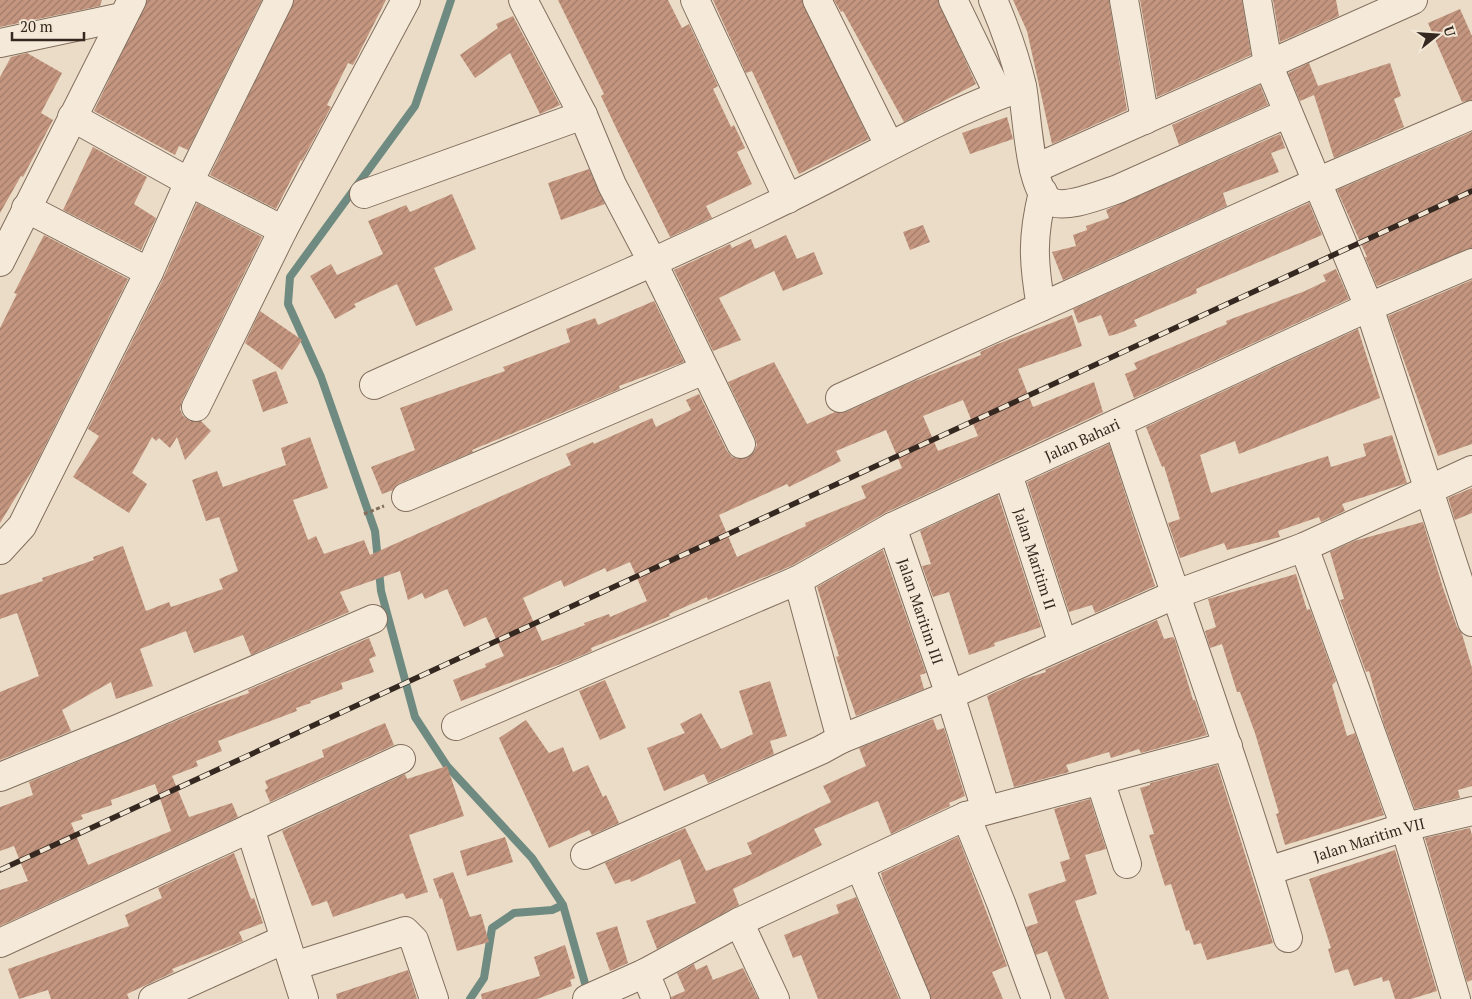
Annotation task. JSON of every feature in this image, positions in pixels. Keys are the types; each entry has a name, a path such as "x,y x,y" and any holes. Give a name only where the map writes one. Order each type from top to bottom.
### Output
{"street":[{"path":"0,550 22,526 149,272 189,182 279,0"},
{"path":"196,408 283,230 406,0"},
{"path":"523,0 583,115 612,185 652,261 742,444"},
{"path":"696,0 788,198"},
{"path":"817,0 889,145"},
{"path":"953,0 1011,91 1038,180 1049,200 1056,203 1068,203 1090,198 1118,188 1288,113"},
{"path":"993,0 1012,51 1011,91"},
{"path":"1124,0 1145,120"},
{"path":"1257,0 1268,64 1369,308 1471,615"},
{"path":"1038,180 1145,120 1397,4"},
{"path":"0,43 128,9"},
{"path":"0,262 128,9"},
{"path":"374,385 652,261 788,198 889,145 1011,91"},
{"path":"840,398 1316,182 1472,114"},
{"path":"364,194 583,115"},
{"path":"72,117 189,182 283,230"},
{"path":"1038,180 1034,256 1041,307"},
{"path":"26,208 149,272"},
{"name":"Jalan Bahari","path":"456,726 798,580 892,527 1369,308 1472,263"},
{"path":"406,497 704,370"},
{"path":"1118,423 1174,595 1228,746 1288,938"},
{"path":"585,855 842,739 950,695 1174,595 1304,547 1472,470"},
{"name":"Jalan Maritim II","path":"1008,474 1063,644"},
{"name":"Jalan Maritim III","path":"892,527 950,695 976,813 1036,999"},
{"path":"1304,547 1405,827 1456,999"},
{"path":"798,580 842,739"},
{"path":"0,777 120,728 373,619"},
{"path":"594,996 645,973 738,922 976,813 1228,746"},
{"path":"0,943 401,759"},
{"path":"1100,780 1127,864"},
{"name":"Jalan Maritim VII","path":"1268,871 1405,827 1472,811"},
{"path":"250,828 304,999"},
{"path":"860,867 916,999"},
{"path":"738,922 775,999"},
{"path":"294,966 405,931 414,940 434,999"},
{"path":"154,999 285,939"},
{"path":"645,973 656,999"}],"building":[{"path":"0,0 102,0 100,6 0,27"},
{"path":"147,0 262,0 188,150 179,146 175,155 94,111"},
{"path":"294,0 386,0 353,65 348,63 327,105 331,107 276,209 210,175"},
{"path":"558,0 668,0 682,28 689,24 718,86 713,89 731,127 734,125 745,148 737,152 752,184 706,206 712,218 670,237 618,132 601,96 604,94"},
{"path":"713,0 802,0 869,139 799,174 752,71 746,73"},
{"path":"834,0 938,0 976,84 904,122 843,11 841,12"},
{"path":"1013,0 1109,0 1127,110 1052,144 1027,31"},
{"path":"1140,0 1242,0 1251,55 1157,97"},
{"path":"1273,0 1336,0 1339,16 1280,42"},
{"path":"1460,9 1472,36 1472,100 1462,102 1428,23"},
{"path":"513,16 560,105 540,114 510,53 475,78 460,55 498,28 496,24"},
{"path":"27,53 62,73 41,113 53,120 23,177 21,176 0,213 0,77 11,57"},
{"path":"1309,63 1318,86 1390,63 1401,96 1394,99 1404,127 1334,158 1314,95 1300,101 1288,73"},
{"path":"1260,85 1268,105 1179,145 1172,125"},
{"path":"1007,117 1013,139 970,154 962,133"},
{"path":"1472,132 1472,248 1377,286 1365,257 1367,257 1337,190"},
{"path":"1280,134 1285,148 1271,153 1279,172 1223,193 1227,206 1063,280 1052,252 1076,246 1073,235 1087,230 1086,226 1109,218 1106,210"},
{"path":"93,147 147,177 134,204 156,218 141,250 63,210"},
{"path":"589,169 605,204 561,220 548,183"},
{"path":"452,194 476,249 434,268 453,310 416,326 397,284 354,304 356,307 335,319 310,276 331,264 337,275 383,254 368,221 406,205 410,212"},
{"path":"197,203 262,237 182,401 180,409 183,416 190,421 201,421 211,431 185,460 177,437 170,448 159,438 156,441 152,437 132,473 147,484 129,513 73,477 99,436 88,429 163,279"},
{"path":"1309,203 1322,235 1196,289 1197,293 1134,320 1137,326 1117,334 1109,336 1101,315 1078,323 1073,309"},
{"path":"923,225 930,242 910,250 903,232"},
{"path":"44,235 128,279 35,466 0,523 0,328 17,294 14,293"},
{"path":"786,235 797,259 814,252 823,274 783,291 774,271 719,298 741,340 713,351 674,270 730,244 732,248 751,239 755,249"},
{"path":"1336,269 1349,299 1134,398 1125,374 1137,369 1134,363 1227,324 1226,321 1305,291 1326,281 1323,275"},
{"path":"1472,280 1472,444 1438,456 1388,316"},
{"path":"654,301 684,362 619,386 620,389 472,450 473,452 400,483 393,490 382,494 371,467 415,450 400,408 505,371 503,367 570,342 566,329 595,318 598,325"},
{"path":"260,311 302,340 282,370 245,343"},
{"path":"1072,315 1082,346 1018,369 1033,407 1094,382 1103,412 885,513 791,566 708,600 707,597 669,614 670,616 591,648 592,651 566,662 461,701 453,680 486,667 485,664 504,656 486,617 464,627 447,589 425,599 422,593 408,600 400,571 340,592 349,612 251,655 243,635 194,653 186,631 140,649 153,686 116,699 111,682 62,710 71,731 0,760 0,692 39,676 17,613 0,619 0,595 43,581 42,578 94,560 93,557 123,546 146,611 169,602 171,607 223,589 219,579 238,571 219,517 206,521 192,480 217,471 223,487 286,465 281,448 310,437 328,488 293,500 308,540 316,536 324,554 364,540 370,555 571,465 566,454 593,442 594,444 652,418 656,427 691,410 686,400 699,394 727,451 732,457 739,459 747,458 754,452 757,445 728,382 774,362 807,424 835,412 846,412 910,383 981,355 980,352","holes":["963,400 978,436 938,451 923,416","886,430 902,468 861,486 866,498 805,523 806,526 737,557 719,515 787,484 789,487 841,461 836,451","630,562 647,601 610,617 609,614 584,623 585,625 542,641 523,598 561,580 564,587 605,568 607,572"]},
{"path":"1358,329 1380,398 1239,454 1235,441 1200,455 1211,493 1328,456 1331,467 1366,456 1363,444 1392,435 1407,483 1342,504 1345,511 1321,522 1319,517 1278,531 1280,537 1227,550 1224,543 1180,558 1168,523 1180,519 1164,466 1162,467 1146,427"},
{"path":"276,371 288,403 263,412 252,380"},
{"path":"1109,444 1155,586 1095,613 1092,605 1069,612 1027,482"},
{"path":"1472,488 1472,513 1455,520 1448,498"},
{"path":"998,495 1041,627 994,643 995,646 969,655 949,592 933,597 922,566 931,564 920,531"},
{"path":"1423,522 1443,588 1457,627 1462,634 1472,668 1472,786 1458,790 1460,798 1415,809 1384,724 1369,671 1366,672 1340,600 1344,599 1330,552 1354,541"},
{"path":"883,550 926,673 920,675 924,689 856,716 836,657 839,656 817,587"},
{"path":"1296,574 1307,610 1310,609 1336,681 1332,685 1347,736 1355,733 1384,815 1285,845 1276,814 1279,813 1255,733 1240,692 1237,692 1222,644 1210,648 1205,631 1216,627 1208,599"},
{"path":"1157,620 1164,639 1173,637 1175,640 1193,700 1195,700 1207,735 1141,753 1139,749 1111,758 1109,752 1066,765 1069,772 1014,787 987,696 1024,679 1046,672 1045,670"},
{"path":"369,638 376,656 369,659 374,672 341,683 343,689 310,701 311,703 296,708 297,711 218,741 222,751 196,761 198,766 172,776 189,817 232,803 238,817 0,926 0,890 28,881 14,846 0,851 0,807 33,795 29,782 207,708 249,693 248,690","holes":["155,784 171,831 88,865 71,823 83,819 81,815 112,805 111,800"]},
{"path":"605,680 626,728 600,740 579,691"},
{"path":"770,681 787,736 770,741 774,754 708,783 704,774 664,791 647,748 685,733 680,724 701,713 721,749 753,734 739,691"},
{"path":"933,719 937,730 944,728 965,796 949,803 950,806 891,834 878,801 814,829 822,845 733,889 739,905 657,949 646,921 696,903 680,859 631,882 630,879 615,884 605,863 685,828 706,871 752,854 747,843 831,802 823,786 866,766 859,748"},
{"path":"526,720 549,753 563,747 573,772 588,765 603,797 606,795 619,823 592,835 589,830 549,848 499,738"},
{"path":"385,723 394,745 270,802 265,790 268,788 265,781 324,757 322,750"},
{"path":"1217,765 1273,943 1207,960 1201,943 1194,945 1189,930 1186,931 1171,884 1165,886 1149,835 1154,834 1140,788 1150,785 1150,783"},
{"path":"447,766 464,816 409,835 428,892 406,899 403,893 333,917 327,901 312,906 282,831 405,774 407,779"},
{"path":"1090,799 1106,849 1085,855 1097,894 1075,901 1109,999 1065,999 1047,951 1036,955 1026,927 1038,923 1028,894 1066,881 1060,862 1070,859 1054,809"},
{"path":"1470,828 1472,835 1472,980 1467,982 1425,838"},
{"path":"505,837 513,862 467,876 460,851"},
{"path":"958,837 1007,966 992,972 1003,999 931,999 883,881 881,873"},
{"path":"1395,850 1437,991 1411,999 1395,999 1389,980 1383,982 1382,977 1354,986 1348,969 1335,973 1328,949 1331,948 1309,879"},
{"path":"234,853 251,899 254,898 263,923 239,932 243,941 172,969 174,972 127,994 129,999 51,999 48,990 19,999 8,969 129,926 125,915 162,898 158,888"},
{"path":"453,872 470,917 481,914 489,942 457,951 442,898 440,899 433,879"},
{"path":"856,897 899,999 818,999 801,955 793,958 784,935 839,913 836,905"},
{"path":"617,926 628,963 610,971 596,933"},
{"path":"565,945 575,978 570,980 572,986 537,999 482,999 481,994 540,976 534,957"},
{"path":"694,964 696,970 707,965 713,980 743,968 758,999 671,999 671,997 685,991 677,973"},
{"path":"408,970 417,999 337,999 336,994"}],"waterway":[{"path":"451,0 415,106 290,277 288,304 321,377 375,531 381,591 415,717 447,766 532,858 563,905 588,994"},
{"path":"470,999 484,978 492,928 514,913 552,910 563,905"}],"railway":[{"path":"0,870 1472,191"}]}
